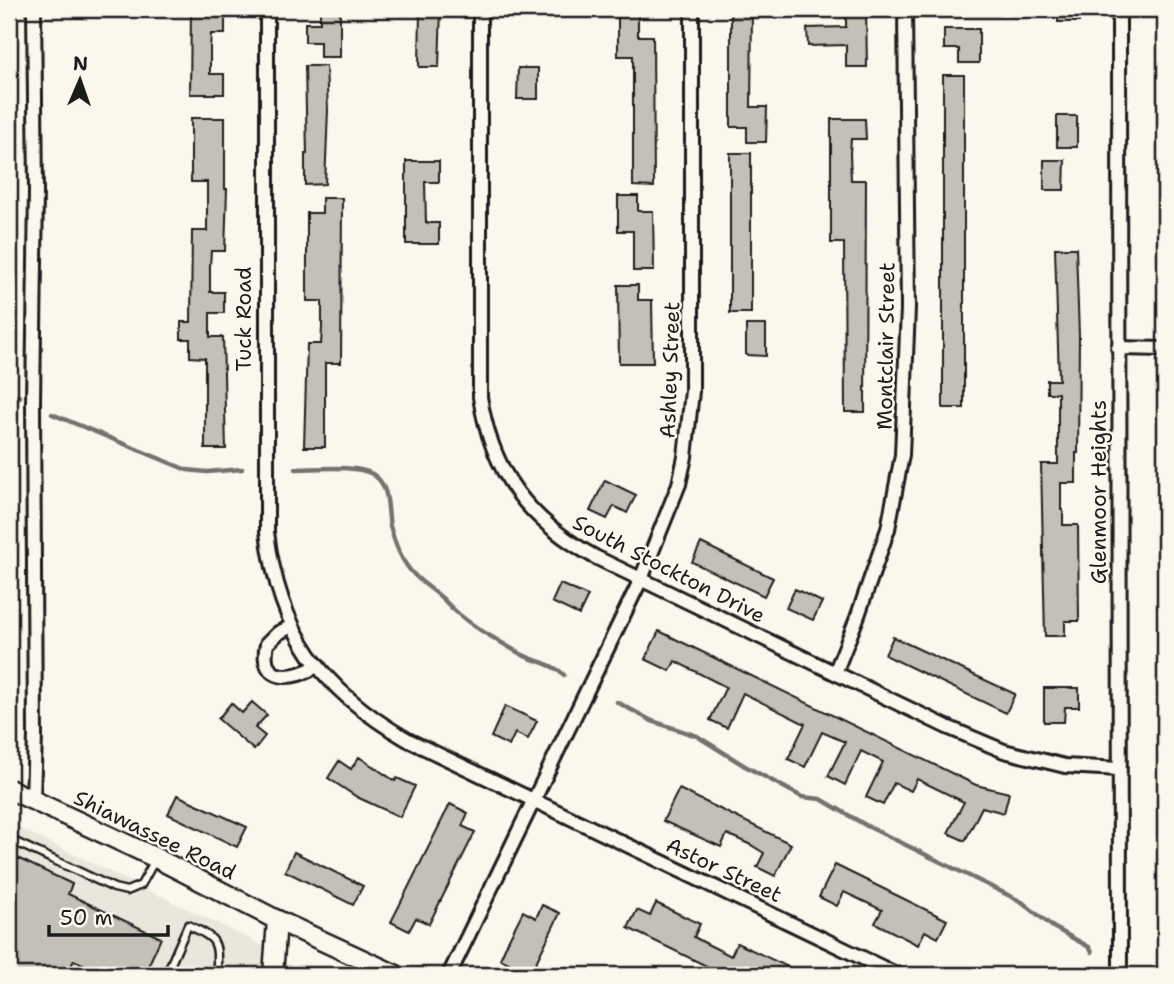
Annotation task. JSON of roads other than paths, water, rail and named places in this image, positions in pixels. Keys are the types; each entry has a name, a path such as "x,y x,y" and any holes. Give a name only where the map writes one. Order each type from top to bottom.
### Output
{"street":[{"path":"33,800 36,191 34,9"},
{"name":"Tuck Road","path":"267,9 266,513 270,560 277,589 292,626 307,652 335,686 360,710 382,725 533,800"},
{"name":"South Stockton Drive","path":"480,9 479,380 486,430 506,476 525,505 547,526 585,552 947,727 1004,751 1065,766 1119,769"},
{"name":"Ashley Street","path":"449,975 641,579 676,494 691,414 692,9"},
{"name":"Montclair Street","path":"835,673 888,529 902,455 908,307 905,9"},
{"name":"Glenmoor Heights","path":"1119,9 1120,975"},
{"path":"1118,348 1165,349"},
{"path":"292,626 278,633 267,644 266,662 270,670 279,677 290,677 307,672 318,665"},
{"name":"Shiawassee Road","path":"9,789 396,975"},
{"name":"Astor Street","path":"533,800 898,975"},
{"path":"273,975 277,920"}],"lane":[{"path":"9,839 114,888 127,891 141,885 156,858"},
{"path":"166,975 188,925 209,935 217,945 217,975"}],"waterway":[{"path":"9,394 20,397"},
{"path":"52,414 187,470 207,472 242,469"},
{"path":"296,469 349,469 375,476 386,492 395,543 414,575 481,631 564,675"},
{"path":"617,702 652,721 697,736 802,797 821,799 867,826 1022,902 1053,927 1089,947 1092,952"}]}
